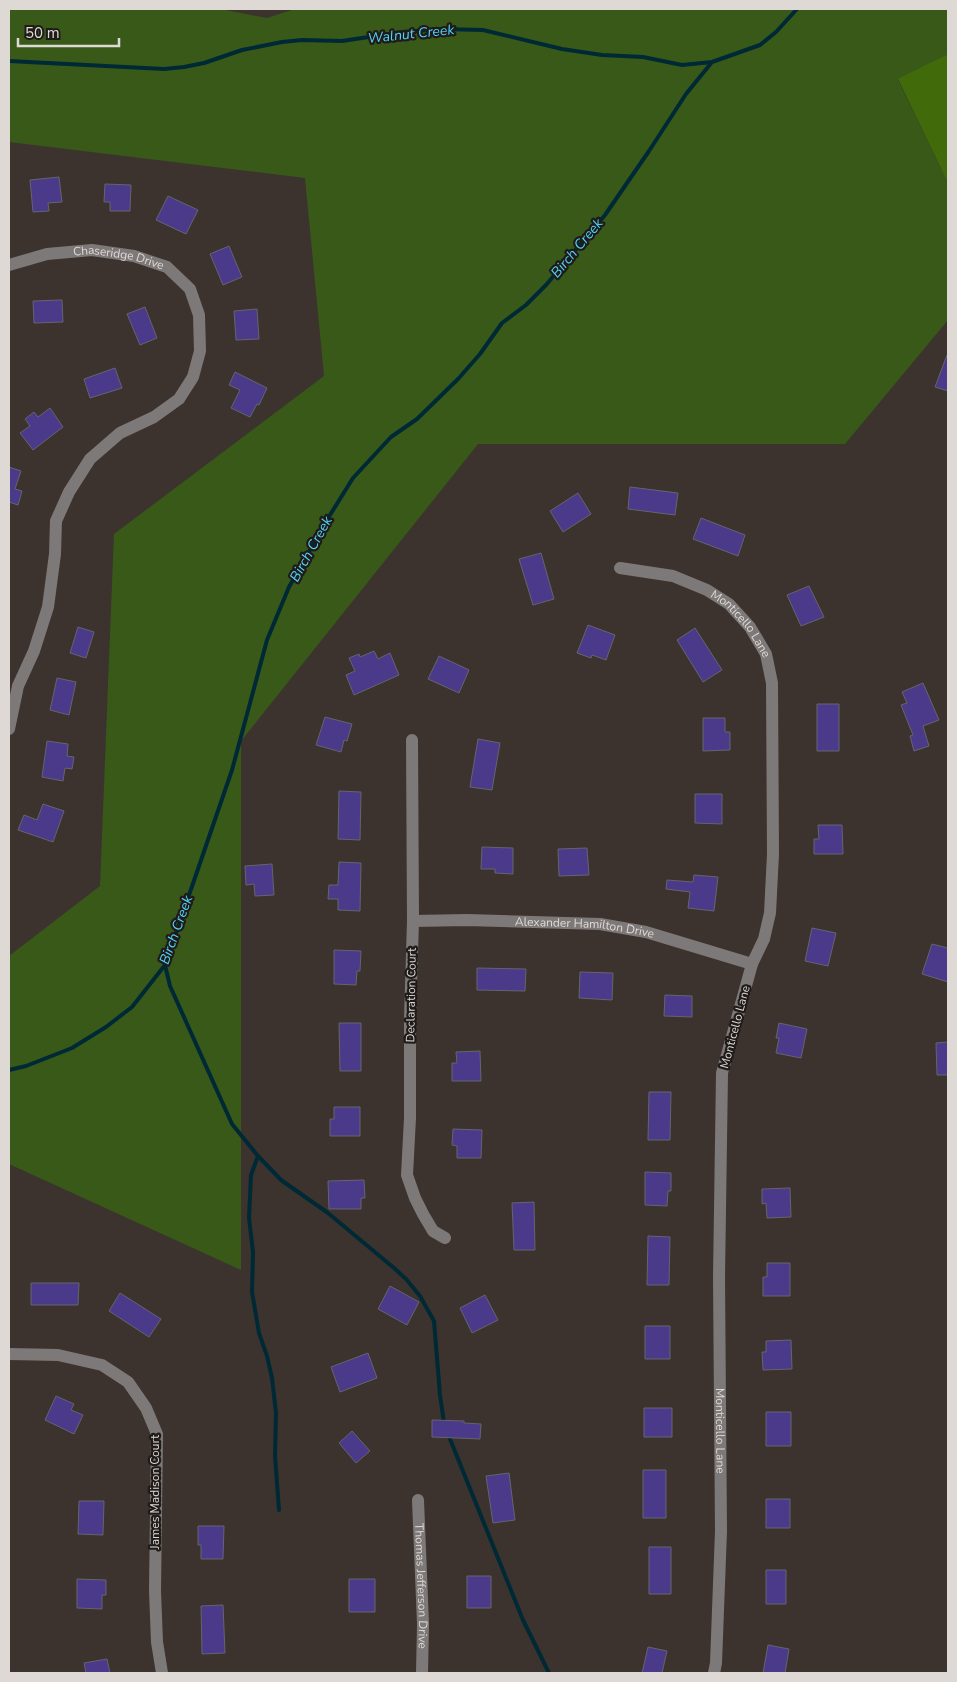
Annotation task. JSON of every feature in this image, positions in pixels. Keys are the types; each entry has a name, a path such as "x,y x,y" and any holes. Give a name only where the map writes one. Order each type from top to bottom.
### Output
{"street":[{"name":"Chaseridge Drive","path":"9,265 46,254 92,250 134,256 167,267 190,289 200,315 200,351 193,377 179,399 154,416 120,433 97,452 90,459 69,492 56,521 55,554 48,607 34,651 18,686 9,729"},
{"name":"Monticello Lane","path":"620,568 673,576 707,590 729,604 750,627 766,654 772,683 773,854 770,913 764,939 752,964 722,1073 719,1278 721,1531 716,1663 714,1673"},
{"name":"Declaration Court","path":"412,740 413,921 410,1118 407,1175 415,1198 433,1231 445,1238"},
{"name":"Alexander Hamilton Drive","path":"413,921 467,920 600,924 646,932 752,964"},
{"name":"James Madison Court","path":"9,1354 58,1355 102,1364 128,1382 146,1408 157,1434 156,1608 157,1642 162,1673"},
{"name":"Thomas Jefferson Drive","path":"418,1500 423,1624 422,1673"}],"green space":[{"path":"9,9 220,9 267,18 295,9 948,9 948,54 898,80 948,183 948,320 845,444 478,444 241,741 241,1270 9,1164 9,956 100,886 114,534 324,376 305,178 9,142"},
{"path":"948,54 948,183 898,79"}],"building":[{"path":"59,177 62,202 48,203 49,211 33,212 30,180"},
{"path":"105,184 131,185 130,211 110,211 110,202 104,202"},
{"path":"168,196 198,210 186,234 156,220"},
{"path":"229,246 242,277 223,285 210,254"},
{"path":"62,300 63,322 34,323 33,301"},
{"path":"145,307 157,338 140,345 127,314"},
{"path":"257,309 259,339 236,340 234,311"},
{"path":"948,355 948,391 935,387"},
{"path":"115,368 122,388 90,398 84,379"},
{"path":"235,372 267,388 259,405 257,404 250,417 231,408 240,390 229,385"},
{"path":"50,408 63,427 33,450 20,433 30,426 25,419 34,412 38,417"},
{"path":"9,467 21,471 15,489 22,491 18,505 9,502"},
{"path":"630,487 678,493 675,515 628,509"},
{"path":"578,493 591,514 563,532 550,511"},
{"path":"701,518 745,535 738,556 693,539"},
{"path":"541,553 554,599 533,605 519,559"},
{"path":"809,586 824,617 801,626 787,595"},
{"path":"588,625 615,635 606,660 592,655 591,658 577,653"},
{"path":"78,627 94,632 86,658 70,653"},
{"path":"695,628 722,670 703,682 677,640"},
{"path":"374,651 378,659 390,653 399,675 354,695 346,675 355,671 349,658 359,654 360,657"},
{"path":"439,656 469,670 459,693 428,679"},
{"path":"57,678 76,682 69,715 50,710"},
{"path":"923,683 939,720 923,726 929,746 914,751 910,736 913,735 901,705 907,703 902,692"},
{"path":"817,704 839,704 839,751 817,751"},
{"path":"325,717 352,724 347,741 344,740 341,752 316,745"},
{"path":"703,718 725,718 725,732 730,732 730,750 703,751"},
{"path":"478,739 500,743 492,790 470,787"},
{"path":"47,741 68,744 67,756 74,757 72,769 65,768 63,781 42,777"},
{"path":"339,791 361,792 360,840 338,839"},
{"path":"695,794 722,794 722,824 695,823"},
{"path":"43,804 64,811 53,842 18,830 24,815 37,820"},
{"path":"818,825 842,825 843,854 814,854 814,839 819,839"},
{"path":"482,847 513,848 513,874 495,873 495,869 481,869"},
{"path":"587,848 589,875 559,876 558,849"},
{"path":"339,862 361,863 360,911 338,910 338,899 328,899 329,885 338,885"},
{"path":"272,864 274,895 255,896 254,884 246,885 245,866"},
{"path":"694,875 718,877 714,911 688,908 690,892 666,889 667,880 693,882"},
{"path":"812,928 836,933 828,966 805,961"},
{"path":"932,944 948,948 948,982 922,974"},
{"path":"334,950 361,951 360,971 357,971 356,985 334,984"},
{"path":"477,968 526,969 525,991 477,990"},
{"path":"580,972 613,973 612,1000 579,998"},
{"path":"665,995 692,996 692,1017 664,1016"},
{"path":"339,1023 361,1023 361,1071 340,1071"},
{"path":"779,1023 807,1029 801,1058 776,1053"},
{"path":"948,1042 948,1075 937,1075 936,1043"},
{"path":"480,1051 481,1081 452,1081 452,1063 457,1063 456,1052"},
{"path":"649,1092 671,1092 670,1140 648,1140"},
{"path":"334,1107 360,1107 360,1136 330,1136 330,1119 334,1119"},
{"path":"453,1129 482,1130 481,1158 457,1158 457,1146 452,1145"},
{"path":"645,1172 671,1173 671,1191 668,1191 667,1206 645,1205"},
{"path":"364,1180 365,1198 361,1198 361,1209 329,1209 328,1181"},
{"path":"790,1188 791,1217 767,1218 766,1203 762,1204 762,1189"},
{"path":"534,1202 535,1250 514,1250 512,1203"},
{"path":"648,1236 670,1237 669,1285 647,1285"},
{"path":"767,1263 790,1263 790,1296 763,1296 763,1277 767,1277"},
{"path":"31,1283 79,1283 78,1305 31,1305"},
{"path":"390,1286 419,1302 407,1325 378,1309"},
{"path":"120,1293 161,1319 149,1337 109,1311"},
{"path":"485,1295 498,1320 472,1333 460,1308"},
{"path":"645,1326 670,1326 670,1359 645,1359"},
{"path":"791,1340 792,1369 763,1370 762,1352 766,1352 766,1341"},
{"path":"368,1353 377,1378 340,1392 331,1367"},
{"path":"56,1396 74,1404 71,1410 83,1415 74,1434 45,1420"},
{"path":"644,1408 672,1408 672,1437 644,1437"},
{"path":"766,1412 791,1412 791,1446 766,1446"},
{"path":"432,1420 464,1421 464,1423 481,1424 480,1439 432,1437"},
{"path":"352,1431 370,1451 356,1463 339,1443"},
{"path":"643,1470 666,1470 666,1518 643,1518"},
{"path":"509,1473 515,1520 493,1523 486,1476"},
{"path":"766,1499 790,1499 790,1528 766,1528"},
{"path":"79,1501 104,1501 103,1535 78,1534"},
{"path":"198,1526 224,1526 223,1559 201,1559 201,1545 198,1545"},
{"path":"649,1547 671,1547 671,1594 649,1594"},
{"path":"766,1570 786,1570 786,1604 766,1604"},
{"path":"467,1576 491,1576 491,1608 467,1608"},
{"path":"77,1579 106,1580 106,1595 102,1595 102,1609 77,1608"},
{"path":"349,1579 375,1579 375,1612 349,1612"},
{"path":"223,1605 225,1653 202,1654 201,1606"},
{"path":"768,1645 789,1649 785,1673 763,1673"},
{"path":"648,1647 667,1651 662,1673 642,1673"},
{"path":"107,1659 110,1673 86,1673 84,1663"}],"waterway":[{"name":"Walnut Creek","path":"9,61 164,69 204,63 242,50 282,42 302,40 342,41 402,32 443,29 483,30 562,49 602,55 643,57 682,65 712,62 760,45 776,32 797,9"},
{"name":"Birch Creek","path":"9,1070 26,1066 72,1048 106,1027 132,1007 165,965 232,770 267,640 289,587 330,515 353,478 391,437 417,419 458,379 480,354 502,323 526,305 546,285 605,215 686,94 712,62"},
{"path":"165,965 170,986 232,1124 258,1156 281,1180 328,1213 394,1268 420,1296 434,1321 444,1423"},
{"path":"258,1156 251,1175 249,1218 253,1252 252,1292 259,1333 272,1378 276,1413 275,1456 279,1510"},
{"path":"448,1434 523,1620 549,1673"}]}
